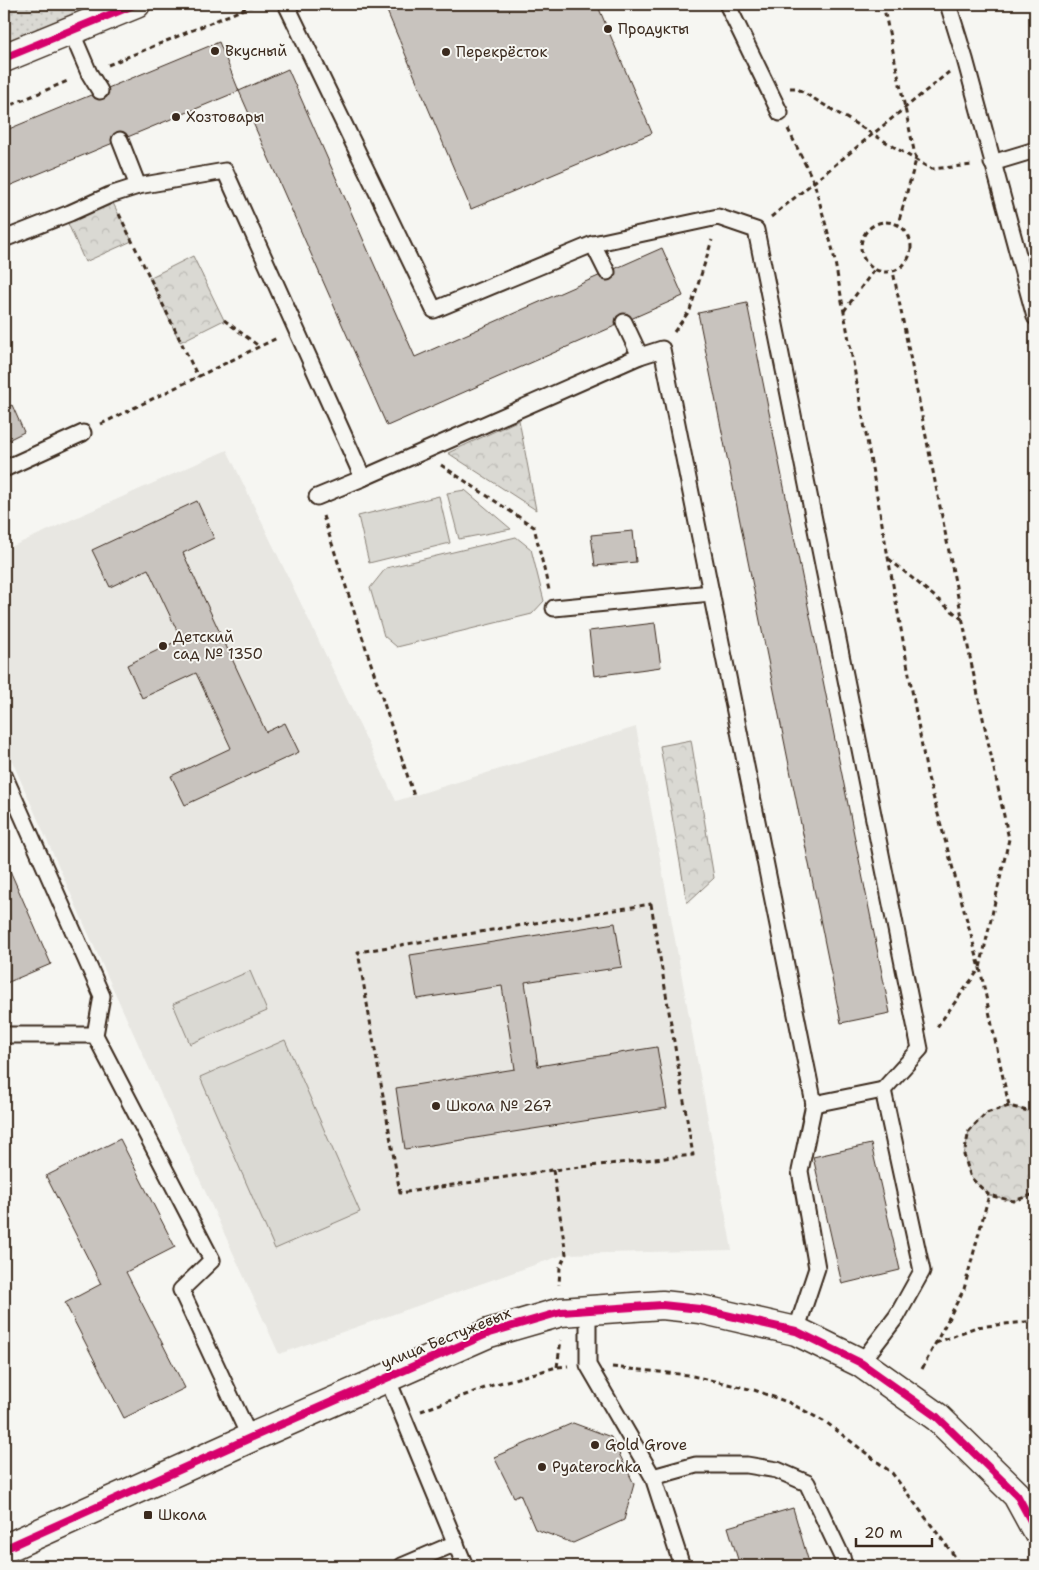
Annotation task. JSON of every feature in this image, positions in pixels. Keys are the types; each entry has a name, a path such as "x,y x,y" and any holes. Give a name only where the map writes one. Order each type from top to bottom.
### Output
{"street":[{"path":"4,58 136,4"},
{"name":"улица Бестужевых","path":"4,1549 489,1333 561,1312 662,1305 700,1309 796,1331 861,1363 937,1418 950,1430 1017,1495 1035,1528"}],"lane":[{"path":"286,4 434,310 593,244 718,218 756,230 920,1050 883,1090 814,1104"},
{"path":"727,4 780,113"},
{"path":"948,4 1035,317"},
{"path":"71,31 89,72 100,91"},
{"path":"120,140 138,186"},
{"path":"992,162 1035,150"},
{"path":"4,239 110,195 138,186 226,171 363,478"},
{"path":"593,244 607,272"},
{"path":"624,322 640,356"},
{"path":"316,497 640,356 662,349 814,1104 800,1171 817,1268 796,1331"},
{"path":"4,469 83,433"},
{"path":"554,608 712,593"},
{"path":"4,775 102,996 95,1036 212,1260 181,1290 250,1438"},
{"path":"4,1035 95,1036"},
{"path":"861,1363 896,1316 922,1271 883,1090"},
{"path":"588,1310 588,1365 653,1478 682,1566"},
{"path":"387,1378 465,1566"},
{"path":"653,1478 696,1465 747,1465 777,1470 807,1483 842,1557 844,1566"},
{"path":"402,1566 456,1542"}],"path":[{"path":"4,108 256,4"},
{"path":"884,4 916,160 898,224"},
{"path":"756,230 965,60"},
{"path":"769,90 796,88 931,169 992,162"},
{"path":"780,113 814,182 833,251 927,774 980,968 1009,1106"},
{"path":"110,195 198,377"},
{"path":"662,349 690,310 718,218"},
{"path":"885,221 898,224 908,233 912,246 909,259 900,269 887,273 874,270 864,260 860,248 863,235 872,224 885,221"},
{"path":"844,311 874,270"},
{"path":"893,271 1009,839 980,968 920,1050"},
{"path":"224,320 260,347"},
{"path":"83,433 296,329"},
{"path":"422,452 534,527 554,608"},
{"path":"316,497 414,796"},
{"path":"888,559 963,620"},
{"path":"651,904 693,1155 553,1170 400,1193 358,952 651,904"},
{"path":"1035,1113 1009,1106 986,1113 969,1131 964,1155 971,1178 989,1195 1013,1201 1035,1194"},
{"path":"553,1170 566,1254 560,1267 559,1293"},
{"path":"922,1369 964,1289 989,1195"},
{"path":"936,1344 976,1327 1035,1320"},
{"path":"557,1366 562,1337"},
{"path":"405,1418 496,1384 557,1366 619,1367 688,1375 754,1390 790,1403 827,1424 892,1473 956,1558 958,1566"}],"shaded area":[{"name":"Школа № 267","path":"227,450 396,801 636,727 732,1250 566,1254 279,1354 4,743 4,550"}],"green space":[{"path":"4,4 100,4 4,44"},
{"path":"111,199 132,241 85,262 66,219"},
{"path":"193,256 224,320 180,342 149,278"},
{"path":"519,420 536,510 448,453"},
{"path":"465,490 511,529 459,539 447,493"},
{"path":"439,496 450,543 369,563 358,516"},
{"path":"516,537 531,549 544,601 532,614 397,647 384,636 370,588 386,568"},
{"path":"691,740 714,878 687,903 660,746"},
{"path":"250,971 267,1011 190,1044 173,1004"},
{"path":"285,1040 360,1212 275,1249 200,1077"},
{"path":"1009,1106 1035,1113 1035,1194 1013,1201 989,1195 971,1178 964,1155 969,1131 986,1113"}],"building":[{"path":"384,4 597,4 652,133 471,209"},
{"path":"219,42 239,91 4,188 4,131"},
{"path":"288,69 415,357 662,248 683,296 387,426 239,91"},
{"path":"747,303 890,1013 841,1023 698,313"},
{"path":"12,405 24,432 4,442 4,409"},
{"path":"197,501 214,538 183,553 266,732 285,723 299,752 185,805 171,776 231,748 196,673 142,698 127,665 181,639 148,569 110,587 92,550"},
{"path":"633,531 636,562 595,566 591,535"},
{"path":"655,623 661,667 594,676 589,631"},
{"path":"4,857 51,964 4,984"},
{"path":"615,923 622,967 525,982 538,1066 657,1047 667,1108 405,1149 396,1088 515,1069 502,986 417,999 410,955"},
{"path":"120,1139 175,1247 126,1272 185,1388 124,1418 65,1303 101,1284 46,1176"},
{"path":"871,1144 900,1270 842,1284 813,1157"},
{"path":"573,1423 611,1437 634,1484 624,1520 573,1543 535,1529 520,1494 514,1497 494,1457"},
{"path":"793,1508 810,1566 740,1566 728,1527"}],"cycle path":[{"path":"4,58 136,4"},
{"path":"4,1549 489,1333 561,1312 662,1305 700,1309 796,1331 861,1363 937,1417 1017,1495 1035,1528"}],"place":[{"name":"Продукты","path":"608,29"},
{"name":"Вкусный","path":"215,51"},
{"name":"Перекрёсток","path":"446,52"},
{"name":"Хозтовары","path":"176,117"},
{"name":"Детский сад № 1350","path":"163,646"},
{"name":"Школа № 267","path":"436,1106"},
{"name":"Gold Grove","path":"595,1445"},
{"name":"Pyaterochka","path":"542,1467"},
{"name":"Школа","path":"148,1515"}]}
